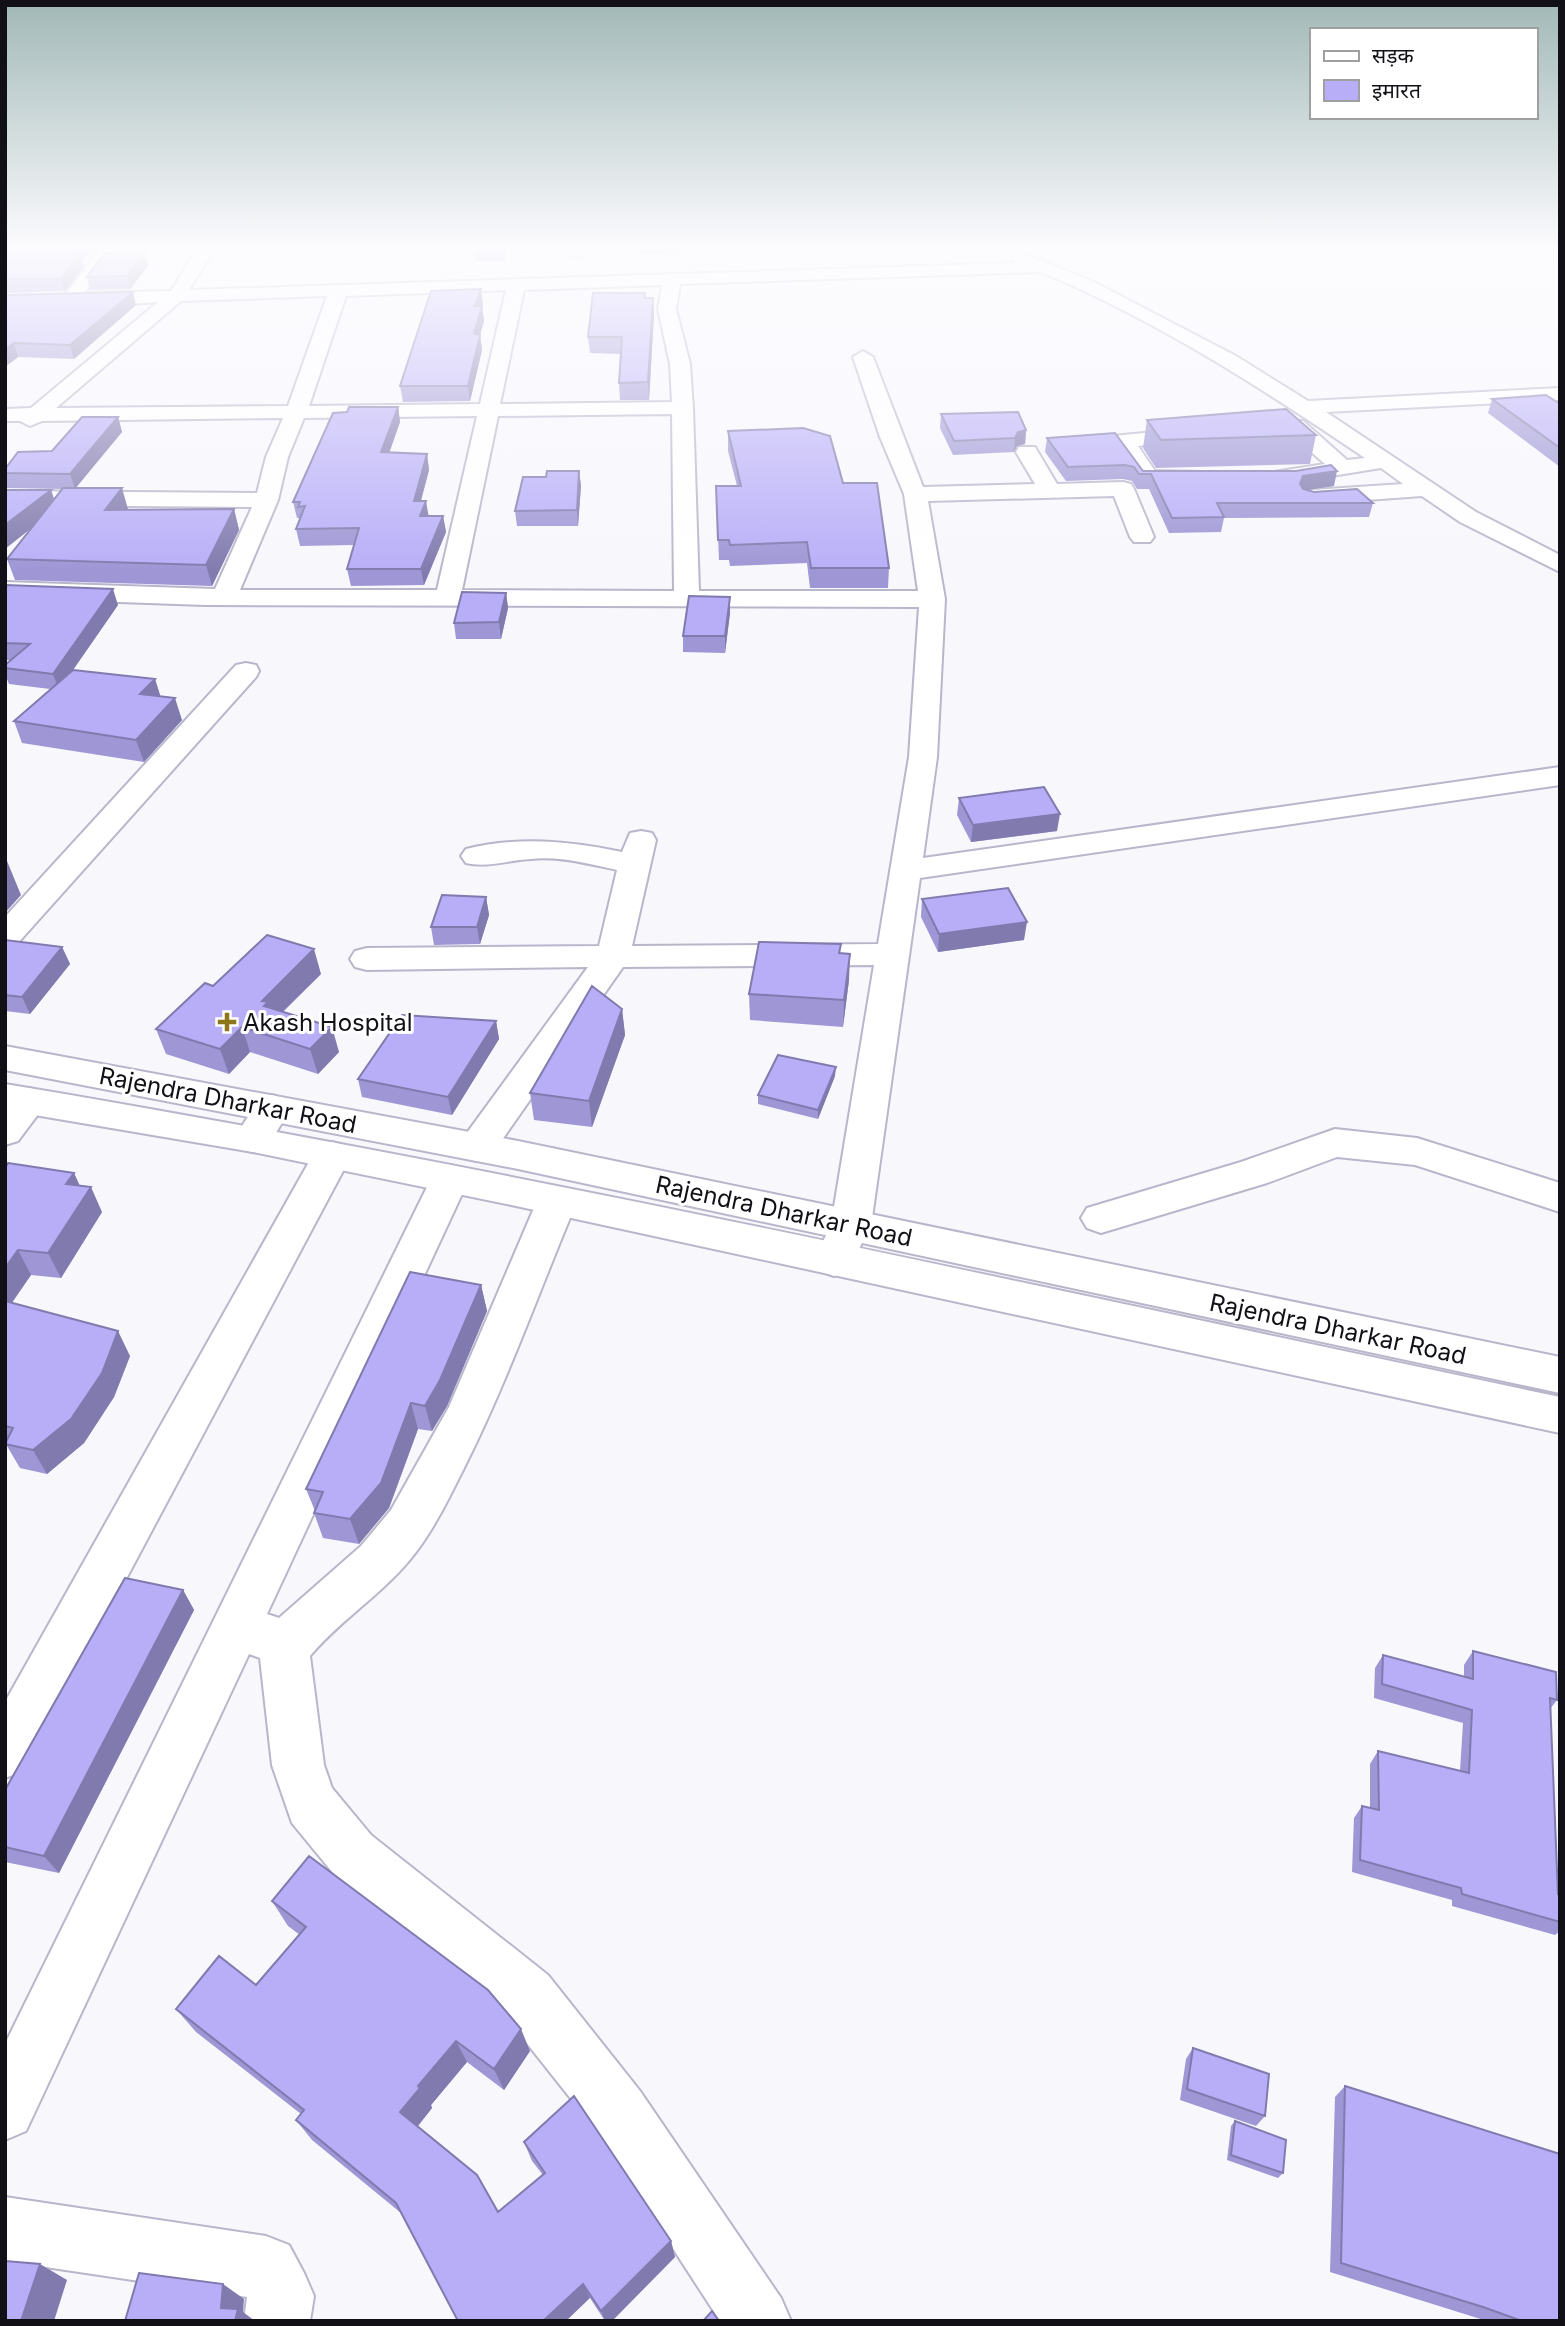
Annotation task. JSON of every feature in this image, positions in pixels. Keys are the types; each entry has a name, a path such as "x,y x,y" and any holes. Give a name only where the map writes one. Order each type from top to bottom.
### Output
{"street":[{"path":"37,415 104,358"},
{"path":"224,597 267,500 277,457 315,358"},
{"path":"448,597 500,358"},
{"path":"679,358 683,408 687,598"},
{"path":"843,1243 907,870 923,757 932,599 915,494 891,438 863,358"},
{"path":"1224,358 1410,473 1560,548"},
{"path":"1241,358 1329,406 1468,517 1560,565"},
{"path":"1304,407 1558,396"},
{"path":"10,424 37,415 683,408"},
{"path":"1270,428 1297,426 1343,468"},
{"path":"1214,477 1149,478 1123,441 1217,433"},
{"path":"1027,452 1050,491"},
{"path":"1267,477 1343,468 1410,473"},
{"path":"1310,497 1410,473"},
{"path":"915,494 1123,489 1142,537"},
{"path":"5,498 267,500"},
{"path":"5,590 224,597 932,599"},
{"path":"5,937 246,671"},
{"path":"907,870 1560,776"},
{"path":"5,2110 260,1638 463,1163 613,957 638,852 533,849 477,856"},
{"path":"367,958 891,954"},
{"name":"Rajendra Dharkar Road","path":"5,1058 262,1124 463,1163 1559,1394"},
{"name":"Rajendra Dharkar Road","path":"13,1110 262,1124 332,1156 463,1163 557,1201 843,1243"},
{"path":"1101,1218 1253,1173 1335,1143 1417,1152 1560,1198"},
{"path":"5,1752 332,1156"},
{"path":"260,1638 314,1616 358,1580 407,1527 450,1447 496,1347 557,1201"},
{"path":"260,1638 311,1804 352,1854 527,1996 619,2112 758,2321"},
{"path":"5,2229 266,2268 281,2296 277,2321"}],"building":[{"path":"409,358 475,358 468,386 400,386"},
{"path":"621,358 649,358 648,382 619,383"},
{"path":"1546,395 1560,404 1560,448 1492,399"},
{"path":"349,407 398,407 381,452 427,454 414,501 426,501 420,516 443,516 421,569 347,569 359,528 296,529 305,506 298,507 300,502 293,502 333,413 347,412"},
{"path":"1286,409 1316,435 1161,440 1147,420"},
{"path":"1018,412 1026,430 1018,432 1015,438 954,441 941,414"},
{"path":"82,417 118,417 70,474 5,473 5,469 18,452 52,451"},
{"path":"803,428 830,436 843,483 877,483 889,568 811,568 807,542 730,545 729,540 718,540 716,486 741,486 728,431"},
{"path":"1115,433 1143,471 1296,471 1331,465 1337,471 1303,476 1300,484 1303,489 1314,492 1357,489 1373,503 1217,503 1224,517 1172,518 1151,474 1139,474 1134,467 1125,465 1068,467 1047,438"},
{"path":"547,471 579,471 577,510 515,511 523,477 546,477"},
{"path":"63,488 122,488 105,510 234,509 206,565 7,559"},
{"path":"5,490 51,490 5,525"},
{"path":"5,585 113,589 53,674 5,668 5,665 30,644 5,643"},
{"path":"462,592 506,593 499,622 454,623"},
{"path":"689,596 730,597 725,636 683,636"},
{"path":"73,670 155,679 140,694 175,698 136,740 14,721"},
{"path":"1044,787 1060,814 973,825 959,798"},
{"path":"1008,888 1027,922 939,934 922,899"},
{"path":"442,895 486,897 477,927 431,927"},
{"path":"267,935 314,949 262,1001 268,1002 264,1006 332,1027 310,1049 242,1027 220,1049 156,1029 205,983 213,986"},
{"path":"5,940 62,947 22,997 5,995"},
{"path":"759,942 841,944 839,953 850,954 844,1000 749,994"},
{"path":"592,986 622,1009 589,1101 530,1093"},
{"path":"402,1015 496,1021 448,1097 358,1079"},
{"path":"778,1055 836,1067 818,1110 758,1095"},
{"path":"8,1163 74,1173 66,1184 91,1187 48,1253 18,1250 5,1268 5,1168"},
{"path":"410,1272 481,1285 440,1380 425,1406 411,1403 381,1483 350,1519 314,1513 323,1492 306,1489"},
{"path":"5,1301 118,1331 102,1373 71,1419 33,1450 5,1444 13,1428 5,1426"},
{"path":"125,1578 183,1590 44,1856 5,1847 5,1790"},
{"path":"1473,1651 1556,1672 1557,1700 1550,1698 1560,1922 1462,1894 1461,1888 1360,1860 1362,1806 1379,1810 1378,1751 1469,1773 1472,1710 1382,1684 1383,1655 1473,1679"},
{"path":"309,1856 488,1990 521,2029 494,2069 456,2041 400,2112 477,2175 498,2212 545,2173 524,2142 574,2096 671,2241 601,2311 583,2284 543,2321 458,2321 396,2203 296,2120 304,2110 176,2009 219,1956 256,1985 306,1927 272,1901"},
{"path":"1193,2048 1269,2074 1265,2116 1187,2089"},
{"path":"1345,2086 1560,2154 1560,2321 1522,2321 1341,2263"},
{"path":"1235,2121 1286,2140 1283,2173 1231,2155"},
{"path":"5,2261 40,2264 21,2321 5,2321"},
{"path":"139,2273 223,2284 221,2308 238,2309 235,2321 125,2321"},
{"path":"712,2311 719,2321 703,2321"}],"place":[{"name":"Akash Hospital","path":"227,1022"}]}
